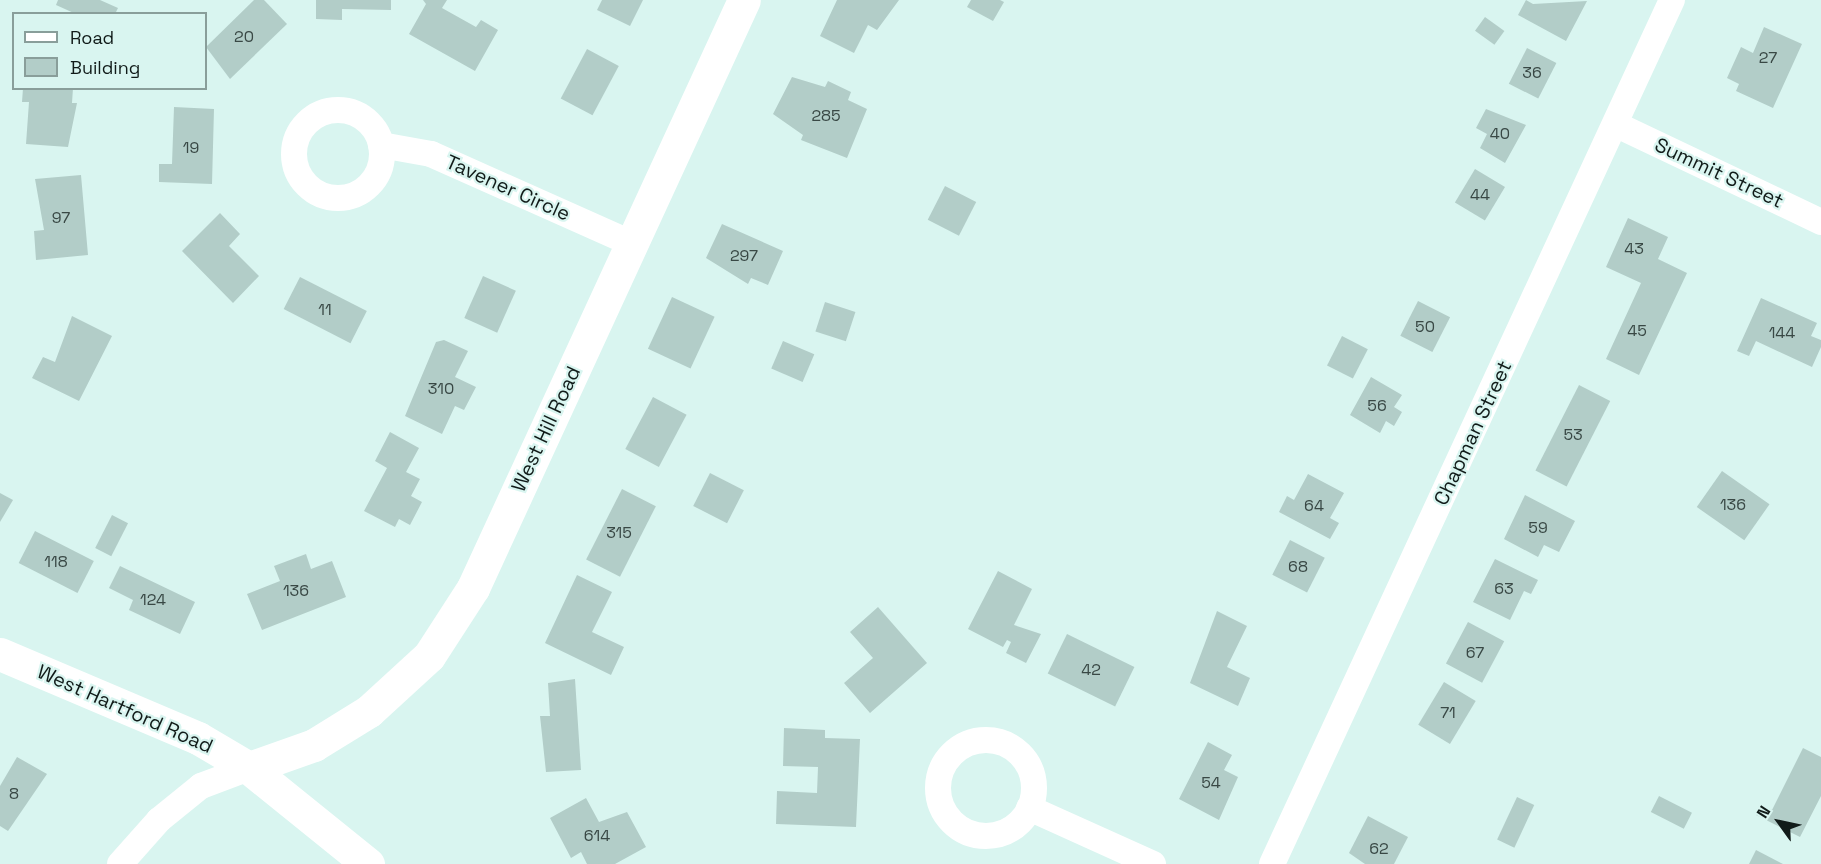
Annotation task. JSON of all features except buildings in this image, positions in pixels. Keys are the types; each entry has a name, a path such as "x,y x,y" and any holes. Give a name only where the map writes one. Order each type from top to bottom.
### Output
{"street":[{"name":"West Hill Road","path":"249,768 314,745 369,711 429,656 473,588 744,0"},
{"name":"Chapman Street","path":"1272,864 1617,125 1672,0"},
{"name":"Summit Street","path":"1617,125 1821,222"},
{"name":"Tavener Circle","path":"381,145 431,154 632,243"},
{"name":"West Hartford Road","path":"0,654 178,729 249,768 368,864"},
{"path":"120,864 159,820 201,786 249,768"},
{"path":"1029,808 1152,864"}]}
